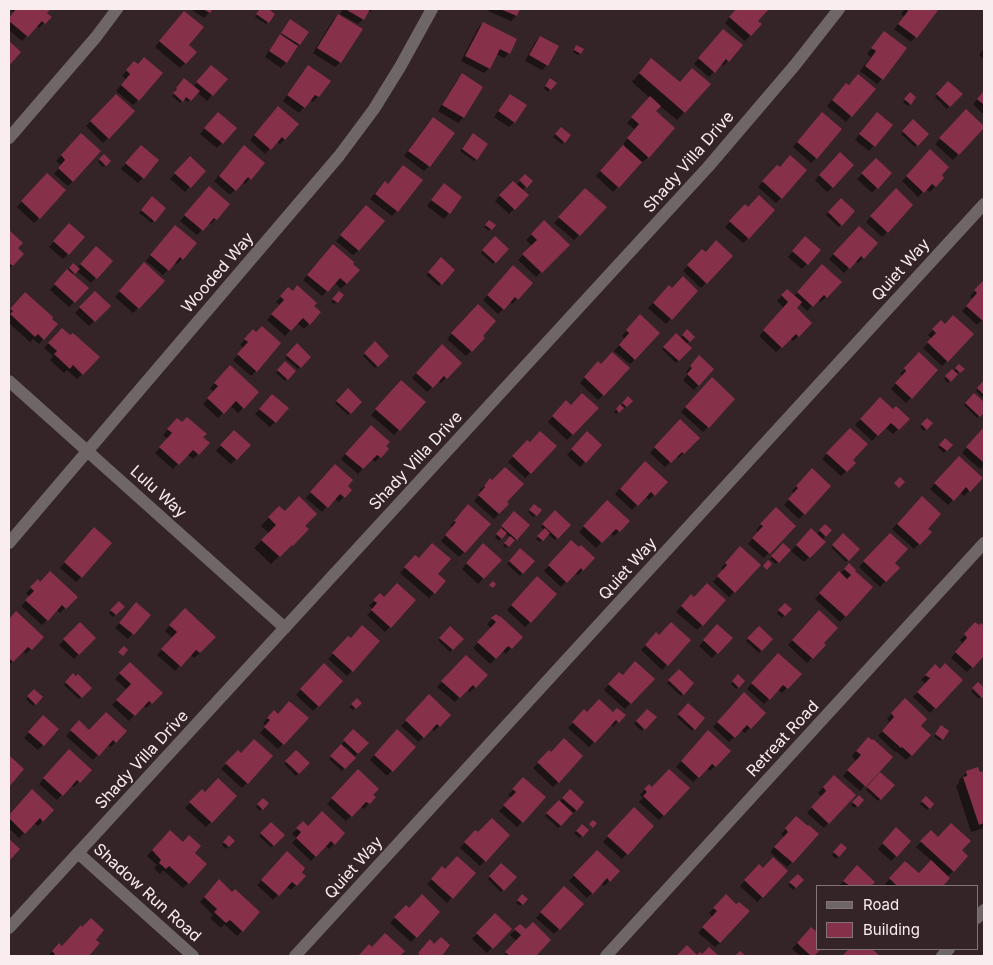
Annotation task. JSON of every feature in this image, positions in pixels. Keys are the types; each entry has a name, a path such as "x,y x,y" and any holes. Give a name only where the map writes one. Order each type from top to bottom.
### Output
{"street":[{"path":"9,138 96,37 117,9"},
{"name":"Wooded Way","path":"9,543 339,156 374,109 395,76 432,9"},
{"name":"Shady Villa Drive","path":"9,928 708,167 839,9"},
{"name":"Quiet Way","path":"295,956 984,204"},
{"name":"Lulu Way","path":"9,381 286,628"},
{"name":"Retreat Road","path":"606,956 984,543"},
{"name":"Shadow Run Road","path":"78,854 193,956"}],"building":[{"path":"16,9 51,9 47,13 52,17 45,24 42,21 28,37 9,21 9,18"},
{"path":"203,9 213,9 210,13"},
{"path":"260,9 268,9 275,14 269,23 256,14"},
{"path":"345,9 370,9 364,20"},
{"path":"500,9 520,9 517,16"},
{"path":"736,9 769,9 758,21 762,24 751,36 729,17"},
{"path":"905,9 939,9 917,38 898,24 908,11"},
{"path":"184,11 204,27 189,45 197,52 186,64 159,41"},
{"path":"338,14 363,29 341,63 317,48"},
{"path":"290,19 309,32 300,45 281,33"},
{"path":"483,22 517,39 510,54 500,49 490,69 465,56"},
{"path":"723,29 743,45 729,62 726,59 715,73 698,58"},
{"path":"884,31 907,48 883,80 865,66 876,51 871,48"},
{"path":"280,34 298,46 287,63 269,51"},
{"path":"540,36 559,46 548,66 529,55"},
{"path":"9,41 21,52 9,66"},
{"path":"576,45 584,49 581,54 574,50"},
{"path":"144,57 163,73 139,101 121,85 130,74 126,70 134,61 138,64"},
{"path":"651,58 680,82 692,68 711,84 685,113 639,73"},
{"path":"211,65 228,79 213,96 196,82"},
{"path":"308,65 331,81 319,97 315,95 305,108 287,95"},
{"path":"462,73 483,87 464,118 442,105"},
{"path":"858,74 876,89 852,117 832,100 846,83 849,85"},
{"path":"184,78 200,91 191,101 186,97 183,102 173,93"},
{"path":"550,78 557,83 551,90 545,86"},
{"path":"948,81 963,94 950,107 936,94"},
{"path":"984,91 984,105 977,99"},
{"path":"910,92 916,97 911,105 904,99"},
{"path":"116,94 135,111 109,139 90,121"},
{"path":"510,94 527,105 515,123 498,111"},
{"path":"650,96 661,106 656,111 675,128 649,158 627,138 639,124 631,117"},
{"path":"278,106 299,124 285,140 282,137 271,150 254,135"},
{"path":"966,109 984,128 959,155 939,138"},
{"path":"218,112 237,128 223,144 204,128"},
{"path":"822,112 842,129 817,159 797,142"},
{"path":"877,112 893,125 875,147 859,134"},
{"path":"433,117 455,133 430,167 408,151"},
{"path":"913,119 929,134 918,146 902,131"},
{"path":"561,127 571,135 565,143 555,134"},
{"path":"81,133 101,151 73,182 58,168 65,160 61,155"},
{"path":"473,133 488,144 477,160 462,149"},
{"path":"141,145 159,160 144,179 125,163"},
{"path":"244,145 265,163 251,180 248,177 236,191 219,176"},
{"path":"623,145 642,162 619,188 600,171"},
{"path":"930,149 949,167 942,175 944,178 936,187 932,184 924,193 906,176"},
{"path":"840,152 854,165 833,188 819,175"},
{"path":"104,154 111,161 106,166 99,159"},
{"path":"790,155 807,170 782,199 762,181 777,165 780,167"},
{"path":"190,156 206,171 191,188 174,173"},
{"path":"876,158 892,173 878,189 861,173"},
{"path":"403,165 423,180 398,212 375,194 385,181 388,184"},
{"path":"47,173 66,190 40,219 21,201"},
{"path":"525,174 533,181 527,188 519,180"},
{"path":"513,181 529,195 515,210 499,195"},
{"path":"444,183 462,197 450,214 431,200"},
{"path":"209,186 230,204 217,220 214,218 203,231 184,215"},
{"path":"585,188 607,207 580,236 558,217"},
{"path":"896,188 913,205 888,233 870,216"},
{"path":"759,195 775,210 749,239 729,221 745,204 748,207"},
{"path":"152,196 166,208 155,222 141,210"},
{"path":"841,198 855,211 842,226 828,212"},
{"path":"366,205 385,221 359,251 340,235"},
{"path":"489,220 496,225 492,230 485,225"},
{"path":"544,220 570,245 542,273 522,254 537,240 531,234"},
{"path":"69,223 85,237 69,255 53,241"},
{"path":"175,225 197,243 183,260 180,257 169,271 150,255"},
{"path":"859,226 878,243 864,259 861,256 850,269 833,254"},
{"path":"9,230 23,243 18,248 24,254 13,266 9,263"},
{"path":"495,236 509,249 496,263 482,250"},
{"path":"805,236 821,250 808,265 792,251"},
{"path":"716,240 733,256 707,284 687,265 702,249 706,252"},
{"path":"333,244 354,262 353,264 360,270 347,284 340,278 328,292 307,275"},
{"path":"96,246 113,261 97,279 80,264"},
{"path":"441,257 455,270 442,285 428,272"},
{"path":"144,262 165,281 139,309 119,291"},
{"path":"73,263 80,269 75,274 69,268"},
{"path":"822,264 842,282 827,298 824,295 813,307 797,292"},
{"path":"513,265 533,283 518,300 515,297 504,310 487,295"},
{"path":"67,269 89,288 75,303 54,284"},
{"path":"683,276 698,291 672,320 653,303 669,285 672,288"},
{"path":"984,280 983,321 966,306 977,293 974,290"},
{"path":"297,285 317,303 314,306 321,312 310,325 303,318 291,331 271,314 284,300 280,296 288,287 293,291"},
{"path":"787,289 802,302 797,308 812,323 799,337 796,334 782,348 763,330 788,302 781,295"},
{"path":"95,291 111,306 95,322 79,307"},
{"path":"339,291 344,295 338,303 332,299"},
{"path":"25,292 53,317 52,319 58,324 44,340 38,334 35,337 10,314 13,311 10,309"},
{"path":"478,304 496,321 483,336 485,338 472,352 451,333"},
{"path":"640,314 660,333 635,360 619,345 629,333 626,330"},
{"path":"953,315 974,334 948,362 927,342 936,333 932,329 941,320 945,324"},
{"path":"262,326 281,343 257,372 237,354 248,342 244,339 253,329 256,332"},
{"path":"62,328 70,335 73,333 100,357 83,375 73,365 70,369 54,354 57,351 48,343"},
{"path":"687,329 695,337 690,342 682,335"},
{"path":"676,333 692,348 679,361 663,347"},
{"path":"375,341 389,356 378,367 364,353"},
{"path":"297,343 311,357 301,368 286,355"},
{"path":"442,344 462,363 447,379 444,376 433,388 416,373"},
{"path":"612,352 630,368 604,396 584,377 598,361 601,364"},
{"path":"919,352 938,370 912,399 895,383 906,371 904,368"},
{"path":"699,355 714,369 699,386 687,374 692,368 690,366"},
{"path":"285,361 296,371 288,380 277,370"},
{"path":"959,364 965,369 960,373 955,368"},
{"path":"230,365 259,392 244,409 236,401 224,414 207,398 218,386 214,383"},
{"path":"952,369 958,374 951,382 945,376"},
{"path":"712,377 735,399 709,428 685,407"},
{"path":"401,380 426,402 400,431 375,409"},
{"path":"984,380 984,395 977,388"},
{"path":"348,388 362,402 351,414 336,401"},
{"path":"582,393 599,408 573,435 552,416 566,400 571,405"},
{"path":"974,393 984,402 984,413 980,417 965,403"},
{"path":"272,394 289,408 276,423 259,409"},
{"path":"628,396 633,401 627,407 622,403"},
{"path":"880,397 893,409 896,406 910,419 899,430 891,423 878,436 860,419"},
{"path":"620,404 624,408 619,413 616,409"},
{"path":"187,417 207,434 203,437 210,443 199,455 193,450 179,465 159,447 172,433 167,429 177,418 182,422"},
{"path":"927,418 933,423 927,430 921,424"},
{"path":"680,419 700,438 684,454 682,452 671,463 654,447"},
{"path":"371,425 390,442 386,446 389,449 381,458 377,455 363,469 345,454"},
{"path":"984,427 984,463 966,447"},
{"path":"850,428 868,444 853,460 856,463 847,472 826,453"},
{"path":"234,430 251,445 237,460 220,445"},
{"path":"540,431 557,446 531,474 512,456 527,440 530,442"},
{"path":"587,431 602,445 586,463 571,449"},
{"path":"945,438 953,445 947,451 939,445"},
{"path":"959,456 983,478 970,492 966,487 954,501 934,483"},
{"path":"645,461 668,482 655,496 651,492 638,506 620,489"},
{"path":"335,464 353,480 348,486 352,490 345,498 340,494 328,508 310,492"},
{"path":"505,467 524,484 507,502 509,504 499,514 478,495 490,478 492,480"},
{"path":"812,468 831,486 805,515 788,499 798,488 796,486"},
{"path":"900,477 905,482 899,488 894,483"},
{"path":"299,496 317,514 305,526 309,529 280,557 261,540 276,525 268,517 279,506 285,511"},
{"path":"922,496 941,514 928,529 932,532 920,545 897,524"},
{"path":"607,500 630,521 620,532 616,529 602,543 583,526"},
{"path":"468,504 491,524 465,553 445,535"},
{"path":"534,504 542,510 537,516 529,510"},
{"path":"776,507 796,526 770,554 752,538 763,526 760,524"},
{"path":"555,510 571,525 558,539 542,524"},
{"path":"514,511 530,525 517,540 501,526"},
{"path":"825,524 832,530 826,537 819,530"},
{"path":"94,527 112,543 82,578 64,562"},
{"path":"501,528 507,533 502,539 496,534"},
{"path":"545,528 550,533 543,541 537,536"},
{"path":"811,528 826,542 810,558 796,545"},
{"path":"843,533 860,549 849,561 832,545"},
{"path":"890,533 908,549 895,563 900,568 886,582 863,561"},
{"path":"510,536 515,540 509,547 504,543"},
{"path":"571,540 579,547 581,545 595,558 583,571 581,568 567,583 548,565"},
{"path":"432,543 451,559 438,574 446,581 435,594 404,567 415,555 419,558"},
{"path":"483,543 502,560 484,579 466,563"},
{"path":"783,543 791,550 779,563 771,556"},
{"path":"740,546 761,565 735,593 717,576 727,565 725,563"},
{"path":"520,548 535,561 523,574 509,561"},
{"path":"768,560 772,564 767,570 763,566"},
{"path":"849,563 873,587 846,617 819,593 839,571 847,579 851,575 844,569"},
{"path":"50,571 78,597 66,609 62,605 48,621 25,600 34,591 30,587 38,579 40,582"},
{"path":"537,576 557,594 531,623 511,605"},
{"path":"493,581 496,584 493,588 489,585"},
{"path":"397,583 416,600 391,628 371,610 377,603 373,600 380,593 384,597"},
{"path":"707,583 726,600 703,626 681,606 691,594 694,597"},
{"path":"119,601 125,607 116,615 110,610"},
{"path":"136,602 151,615 134,635 119,623"},
{"path":"785,603 792,609 785,616 778,610"},
{"path":"185,608 216,637 200,653 196,650 181,667 161,649 177,632 169,625"},
{"path":"819,610 838,628 813,659 792,640"},
{"path":"16,611 44,637 32,650 28,647 13,662 9,658 9,619"},
{"path":"496,614 523,637 512,649 508,646 496,659 477,642 496,622 491,618"},
{"path":"80,622 96,638 79,655 63,639"},
{"path":"671,622 691,640 668,666 645,645 656,632 659,635"},
{"path":"975,622 979,625 981,623 984,626 984,656 973,668 955,652 967,638 964,634"},
{"path":"717,624 733,638 718,654 703,640"},
{"path":"362,625 380,641 353,672 332,653 348,636 351,638"},
{"path":"450,626 464,639 453,650 439,638"},
{"path":"759,626 773,639 762,651 747,638"},
{"path":"124,646 128,650 123,656 118,652"},
{"path":"778,653 802,674 788,689 783,685 770,700 751,683"},
{"path":"466,655 488,675 476,688 473,685 460,698 441,681"},
{"path":"635,661 655,679 631,704 608,684 619,672 623,675"},
{"path":"130,662 163,693 152,704 149,701 135,716 116,700 131,684 119,673"},
{"path":"324,663 343,681 319,707 300,689"},
{"path":"945,663 963,680 936,709 917,692 930,678 925,675 935,664 940,669"},
{"path":"679,669 694,683 684,695 668,680"},
{"path":"73,673 76,676 78,674 92,688 82,698 65,682"},
{"path":"738,674 745,681 739,688 732,681"},
{"path":"978,682 984,687 984,696 982,698 972,688"},
{"path":"34,689 43,697 36,705 27,696"},
{"path":"744,692 766,713 751,729 747,725 735,738 717,722"},
{"path":"429,694 451,715 440,727 437,724 424,738 405,720"},
{"path":"357,698 362,703 356,709 351,704"},
{"path":"905,698 927,719 921,726 931,735 912,756 882,731 894,717 891,713"},
{"path":"599,699 613,712 617,708 626,715 619,723 616,720 595,743 572,722 584,709 587,712"},
{"path":"289,701 309,718 284,745 264,727 270,720 267,718 274,710 278,714"},
{"path":"688,703 705,718 695,730 678,714"},
{"path":"647,709 657,717 645,730 636,721"},
{"path":"106,712 127,731 116,743 113,740 99,756 70,730 79,720 89,730"},
{"path":"43,715 59,729 44,746 28,732"},
{"path":"941,725 949,731 943,740 935,734"},
{"path":"353,729 369,743 358,754 343,740"},
{"path":"397,729 416,747 393,772 374,755"},
{"path":"708,730 731,751 716,767 712,764 699,778 681,761"},
{"path":"868,737 873,739 893,757 866,787 847,770 861,755 856,751"},
{"path":"564,738 583,756 559,783 537,762 549,750 551,752"},
{"path":"254,739 273,756 248,784 225,763 238,750 241,753"},
{"path":"341,744 356,758 345,769 330,756"},
{"path":"69,749 92,770 80,783 77,780 63,796 43,778"},
{"path":"296,750 310,763 299,774 285,761"},
{"path":"9,755 24,769 9,787"},
{"path":"978,767 980,772 984,771 984,823 979,825 963,777 967,776 966,771"},
{"path":"358,769 379,789 373,795 376,797 370,804 366,802 352,817 331,798"},
{"path":"669,769 690,788 664,816 643,796 647,792 644,789 649,784 652,787"},
{"path":"880,772 895,785 881,800 867,787"},
{"path":"834,775 856,795 829,824 811,807 826,791 823,787"},
{"path":"523,777 546,797 523,823 503,805 516,792 512,789"},
{"path":"218,778 237,796 212,823 189,802 202,789 205,792"},
{"path":"32,789 54,810 43,822 40,818 25,834 9,818 9,815"},
{"path":"570,789 584,802 577,811 562,798"},
{"path":"859,795 864,800 858,807 852,802"},
{"path":"926,796 934,804 930,809 921,801"},
{"path":"263,798 269,803 263,810 257,804"},
{"path":"559,800 573,813 561,826 546,813"},
{"path":"634,807 654,826 628,855 607,836"},
{"path":"322,811 345,833 335,845 331,841 316,857 296,838 301,832 296,828 303,821 308,826"},
{"path":"796,816 819,834 793,863 774,847 788,832 785,828"},
{"path":"492,818 510,835 486,862 464,842 475,830 478,832"},
{"path":"593,820 597,823 593,828 589,824"},
{"path":"271,822 285,835 274,846 260,833"},
{"path":"951,823 971,841 962,850 968,856 954,872 920,841 931,830 938,837"},
{"path":"582,824 589,830 583,837 576,831"},
{"path":"896,827 911,841 897,857 882,843"},
{"path":"170,830 183,842 189,835 201,846 195,853 207,864 189,884 169,866 166,869 159,863 161,860 152,850"},
{"path":"229,835 235,841 229,847 223,842"},
{"path":"9,839 20,849 9,861"},
{"path":"841,843 847,848 839,857 833,852"},
{"path":"597,850 620,871 610,882 607,878 593,894 573,875"},
{"path":"287,851 305,868 302,873 306,876 297,886 292,882 279,896 261,880"},
{"path":"457,856 476,873 453,899 431,879 442,866 445,869"},
{"path":"773,857 788,871 763,898 744,880 759,864 763,868"},
{"path":"931,860 950,878 944,885 896,885 889,878 905,861 919,873"},
{"path":"501,863 517,877 504,891 489,876"},
{"path":"857,865 875,882 872,885 849,885 843,881"},
{"path":"798,874 804,880 796,888 789,882"},
{"path":"219,879 232,892 235,889 260,912 243,932 230,920 226,923 214,912 217,909 204,897"},
{"path":"564,886 584,904 560,930 540,912"},
{"path":"422,894 440,912 417,938 394,917 406,905 409,908"},
{"path":"522,894 528,899 523,905 517,900"},
{"path":"726,894 736,904 739,902 750,911 720,943 702,927 717,911 713,908"},
{"path":"495,913 512,929 493,949 476,933"},
{"path":"91,918 104,930 96,940 100,943 89,956 53,956 55,954 52,951 59,943 62,946 81,925 82,927"},
{"path":"533,922 551,940 536,956 510,956 505,952 521,935 514,929 520,924 526,929"},
{"path":"811,927 816,931 816,950 820,950 814,956 811,956 797,943"},
{"path":"385,933 405,951 400,956 358,956 369,944 372,947"},
{"path":"441,937 450,945 442,956 421,956 418,953 430,939 434,944"},
{"path":"687,945 697,955 700,952 702,954 709,947 719,956 676,956"},
{"path":"848,950 873,950 880,956 842,956"},
{"path":"740,951 745,955 735,956"}]}
